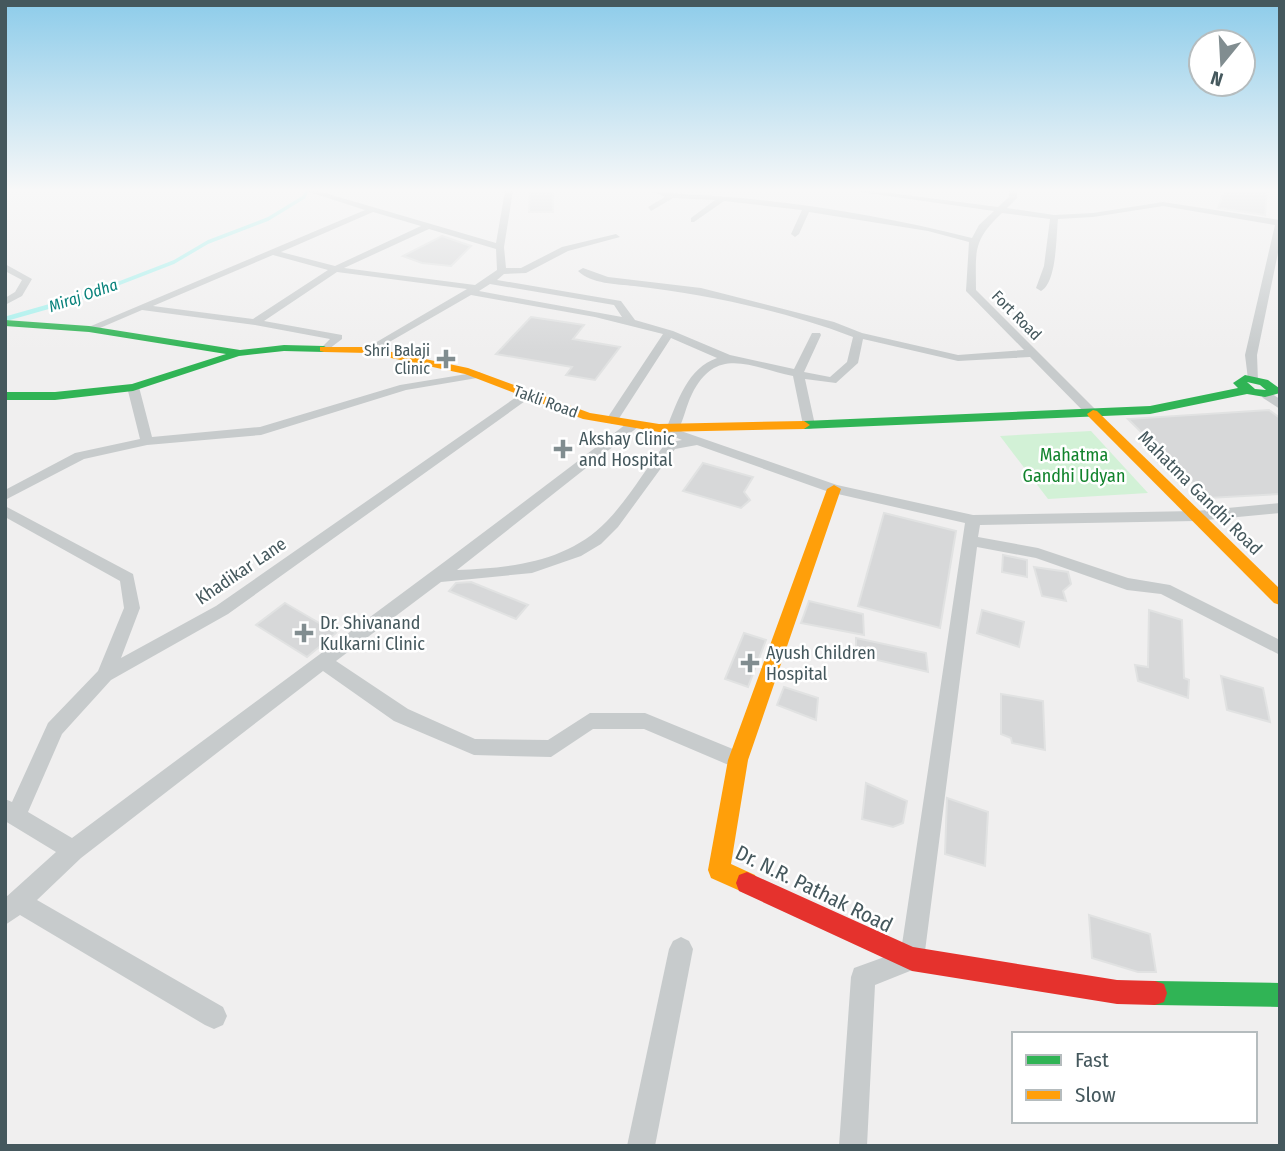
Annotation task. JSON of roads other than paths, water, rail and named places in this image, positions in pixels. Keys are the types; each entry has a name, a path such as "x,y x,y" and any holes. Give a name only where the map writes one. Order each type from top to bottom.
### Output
{"main road":[{"name":"Takli Road","path":"12,323 89,329 240,353 284,348 368,351 479,375 587,416 666,428 809,425 1150,410 1263,386"},
{"path":"5,396 55,397 133,387 240,353"},
{"name":"Mahatma Gandhi Road","path":"1093,414 1280,599"},
{"name":"Dr. N.R. Pathak Road","path":"834,489 738,760 719,870 912,959 1117,992 1280,995"}],"street":[{"path":"89,329 289,245"},
{"path":"255,322 335,269 388,245"},
{"path":"493,245 500,247 502,271"},
{"path":"368,351 502,271 523,271 565,249 583,245"},
{"name":"Fort Road","path":"974,245 971,291 1093,414"},
{"path":"1041,288 1049,266 1051,245"},
{"path":"1275,245 1251,355 1263,386 1280,405"},
{"path":"272,252 335,269 474,290 527,304 630,320 669,333 727,358 832,380 852,363 859,335"},
{"path":"5,267 27,279 19,294 5,302"},
{"path":"583,271 588,275 634,284 701,291 819,321 859,335 958,358 1034,354"},
{"path":"489,281 617,303 630,320"},
{"path":"617,303 634,284"},
{"path":"139,307 255,322 338,338 325,349"},
{"path":"612,420 669,333"},
{"path":"809,425 798,373 816,335"},
{"path":"727,358 707,365 666,428 834,489 973,520 1196,516 1280,508"},
{"path":"5,496 80,456 147,441 261,431 404,387 479,375"},
{"path":"133,387 147,441"},
{"name":"Khadikar Lane","path":"11,811 55,729 105,675 222,610 529,394"},
{"path":"214,1016 12,908 73,851 437,577 634,424"},
{"path":"437,577 514,573 576,553 611,525 671,446 697,441"},
{"path":"5,511 127,578 132,608 105,675"},
{"path":"853,1146 863,977 912,959 973,520"},
{"path":"971,541 1038,553 1127,584 1164,589 1280,648"},
{"path":"322,661 401,715 474,747 551,749 590,721 645,721 738,760"},
{"path":"11,811 73,851"},
{"path":"641,1146 681,949"}],"waterway":[{"name":"Miraj Odha","path":"81,298 174,262 203,245"},
{"name":"Miraj Odha","path":"5,319 86,296"}],"place":[{"name":"Shri Balaji Clinic","path":"446,359"},
{"name":"Akshay Clinic and Hospital","path":"563,449"},
{"name":"Dr. Shivanand Kulkarni Clinic","path":"304,633"},
{"name":"Ayush Children Hospital","path":"750,663"}],"park label":[{"name":"Mahatma Gandhi Udyan","path":"1074,465"}]}
